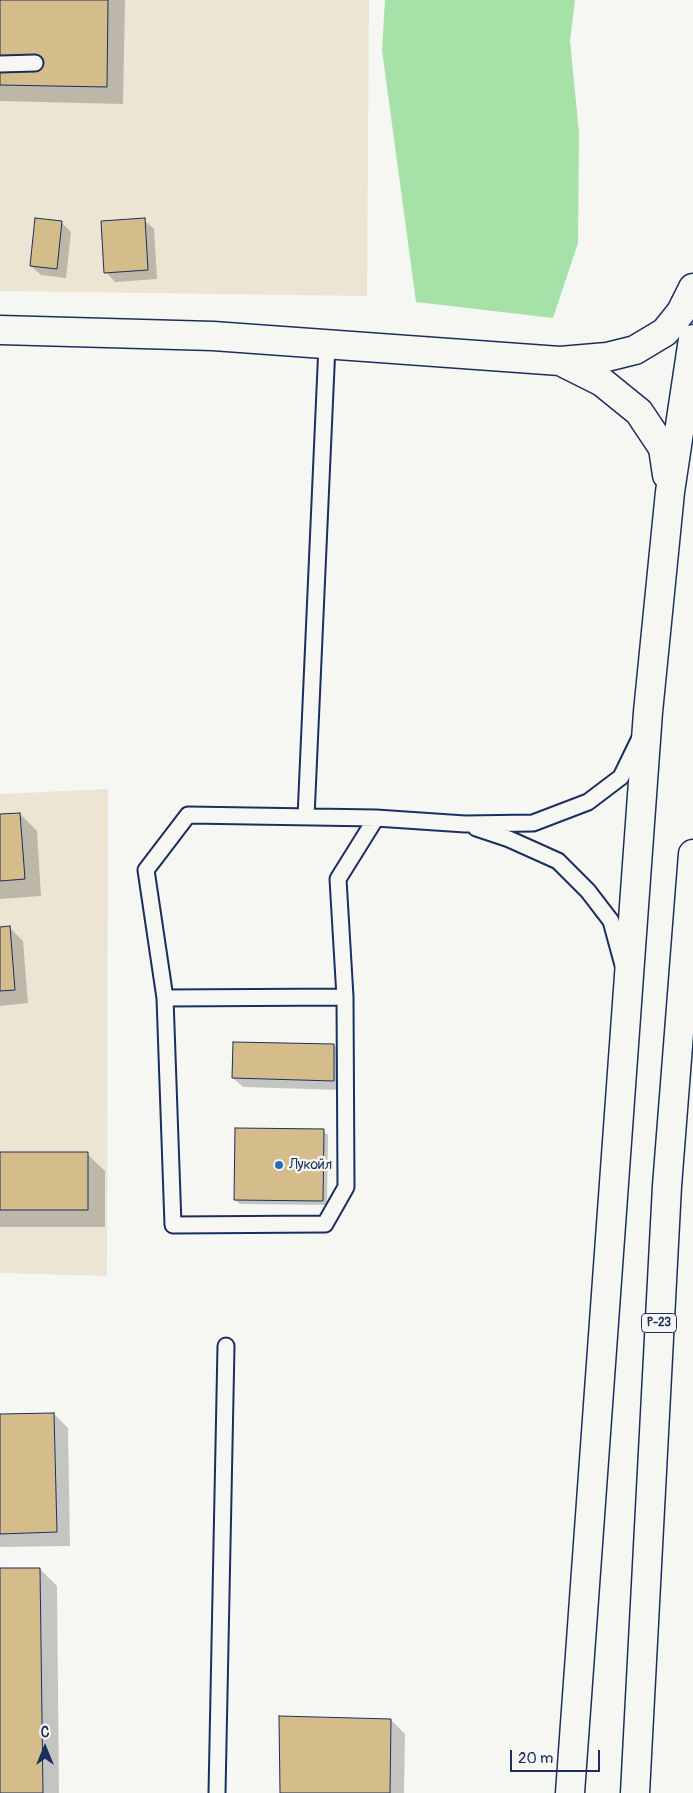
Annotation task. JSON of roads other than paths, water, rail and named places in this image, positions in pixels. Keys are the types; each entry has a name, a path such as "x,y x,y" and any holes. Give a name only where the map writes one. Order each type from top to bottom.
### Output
{"main road":[{"path":"0,330 213,336 560,361 607,357 635,350 664,332 681,312 693,288"},
{"path":"568,1790 648,712 670,492 693,339"},
{"path":"560,361 602,382 639,412 664,448 670,492"},
{"name":"Р-23","path":"635,1793 666,1186 693,854"}],"lane":[{"path":"0,64 35,63"},
{"path":"306,817 327,345"},
{"path":"376,818 338,879 345,997 346,1187 325,1224 173,1225 165,998 146,870 188,815 376,818 465,824 534,823 588,802 621,777 635,752 648,712"},
{"path":"465,824 509,839 558,861 588,891 611,921 628,984"},
{"path":"165,998 345,997"},
{"path":"217,1793 226,1346"}],"place":[{"name":"Лукойл","path":"279,1165"}]}
